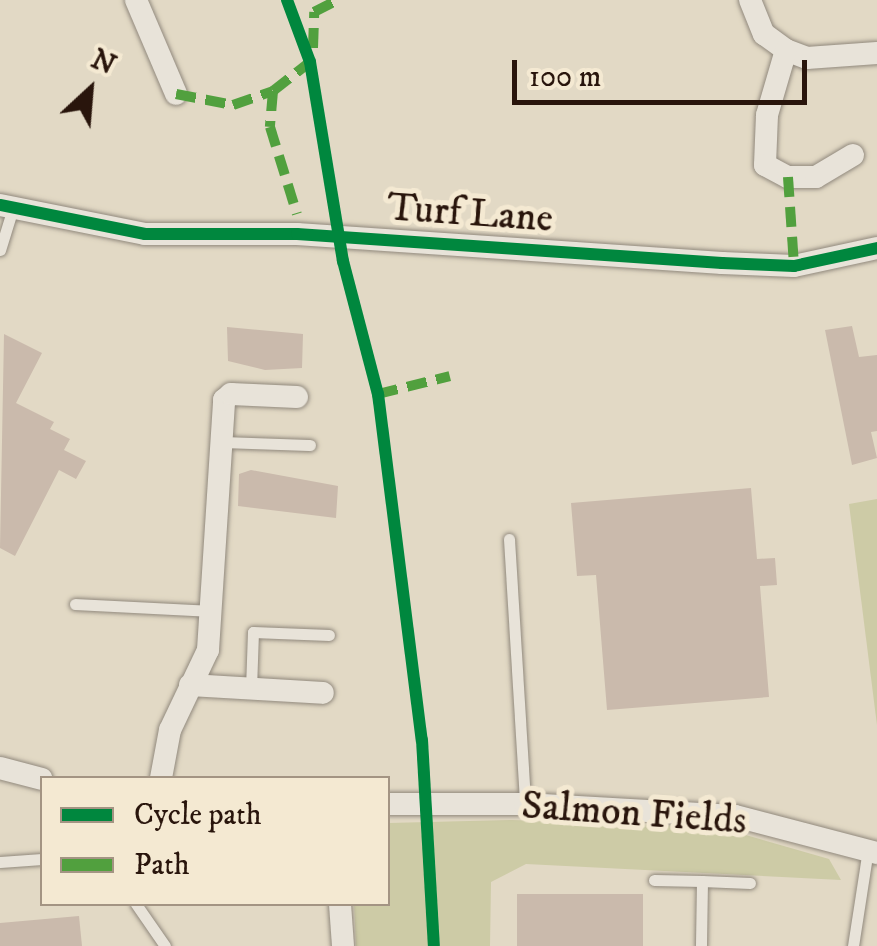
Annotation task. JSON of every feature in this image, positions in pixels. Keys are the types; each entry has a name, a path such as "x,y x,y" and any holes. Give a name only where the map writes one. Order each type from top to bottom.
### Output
{"street":[{"path":"136,0 176,94"},
{"path":"750,0 764,34 786,50 807,58 877,53"},
{"path":"786,50 767,115 765,165 788,178 816,177 853,155"},
{"name":"Turf Lane","path":"6,206 145,234 297,234 794,266 877,248"},
{"path":"160,776 170,730 208,650 224,400 231,394 297,397"},
{"path":"190,684 323,694"},
{"path":"0,768 40,778"},
{"name":"Salmon Fields","path":"390,804 525,804 734,816 872,851"},
{"path":"340,906 343,946"}],"lane":[{"path":"0,250 6,206"},
{"path":"221,442 310,445"},
{"path":"509,538 525,804"},
{"path":"76,604 212,610"},
{"path":"251,688 253,632 329,635"},
{"path":"854,946 872,851"},
{"path":"0,862 40,859"},
{"path":"654,880 750,883"},
{"path":"701,946 702,881"},
{"path":"137,906 166,946"}],"shaded area":[{"path":"877,499 877,725 849,504"},
{"path":"512,820 718,827 829,859 841,880 526,864 491,882 490,946 356,946 354,906 390,906 390,823"}],"building":[{"path":"852,326 859,357 877,355 877,431 871,432 877,458 852,465 825,330"},
{"path":"227,327 303,334 302,368 265,370 228,361"},
{"path":"4,334 42,353 16,403 54,422 50,429 70,439 64,450 86,461 76,479 59,470 15,556 0,548"},
{"path":"251,470 338,486 336,518 238,506 239,474"},
{"path":"751,488 757,559 775,558 777,585 760,586 769,697 607,710 596,575 577,576 571,503"},
{"path":"517,894 643,894 643,946 517,946"},
{"path":"79,916 82,946 0,946 0,923"}],"marked path":[{"path":"313,48 314,12 338,0"},
{"path":"176,94 233,105 273,91 310,62"},
{"path":"273,91 270,127 297,214"},
{"path":"788,177 794,266"},
{"path":"378,394 450,376"}],"cycle path":[{"path":"287,0 310,62 343,261 378,394 422,740 434,946"},
{"path":"0,205 145,234 297,234 722,263 794,266 877,248"}]}
